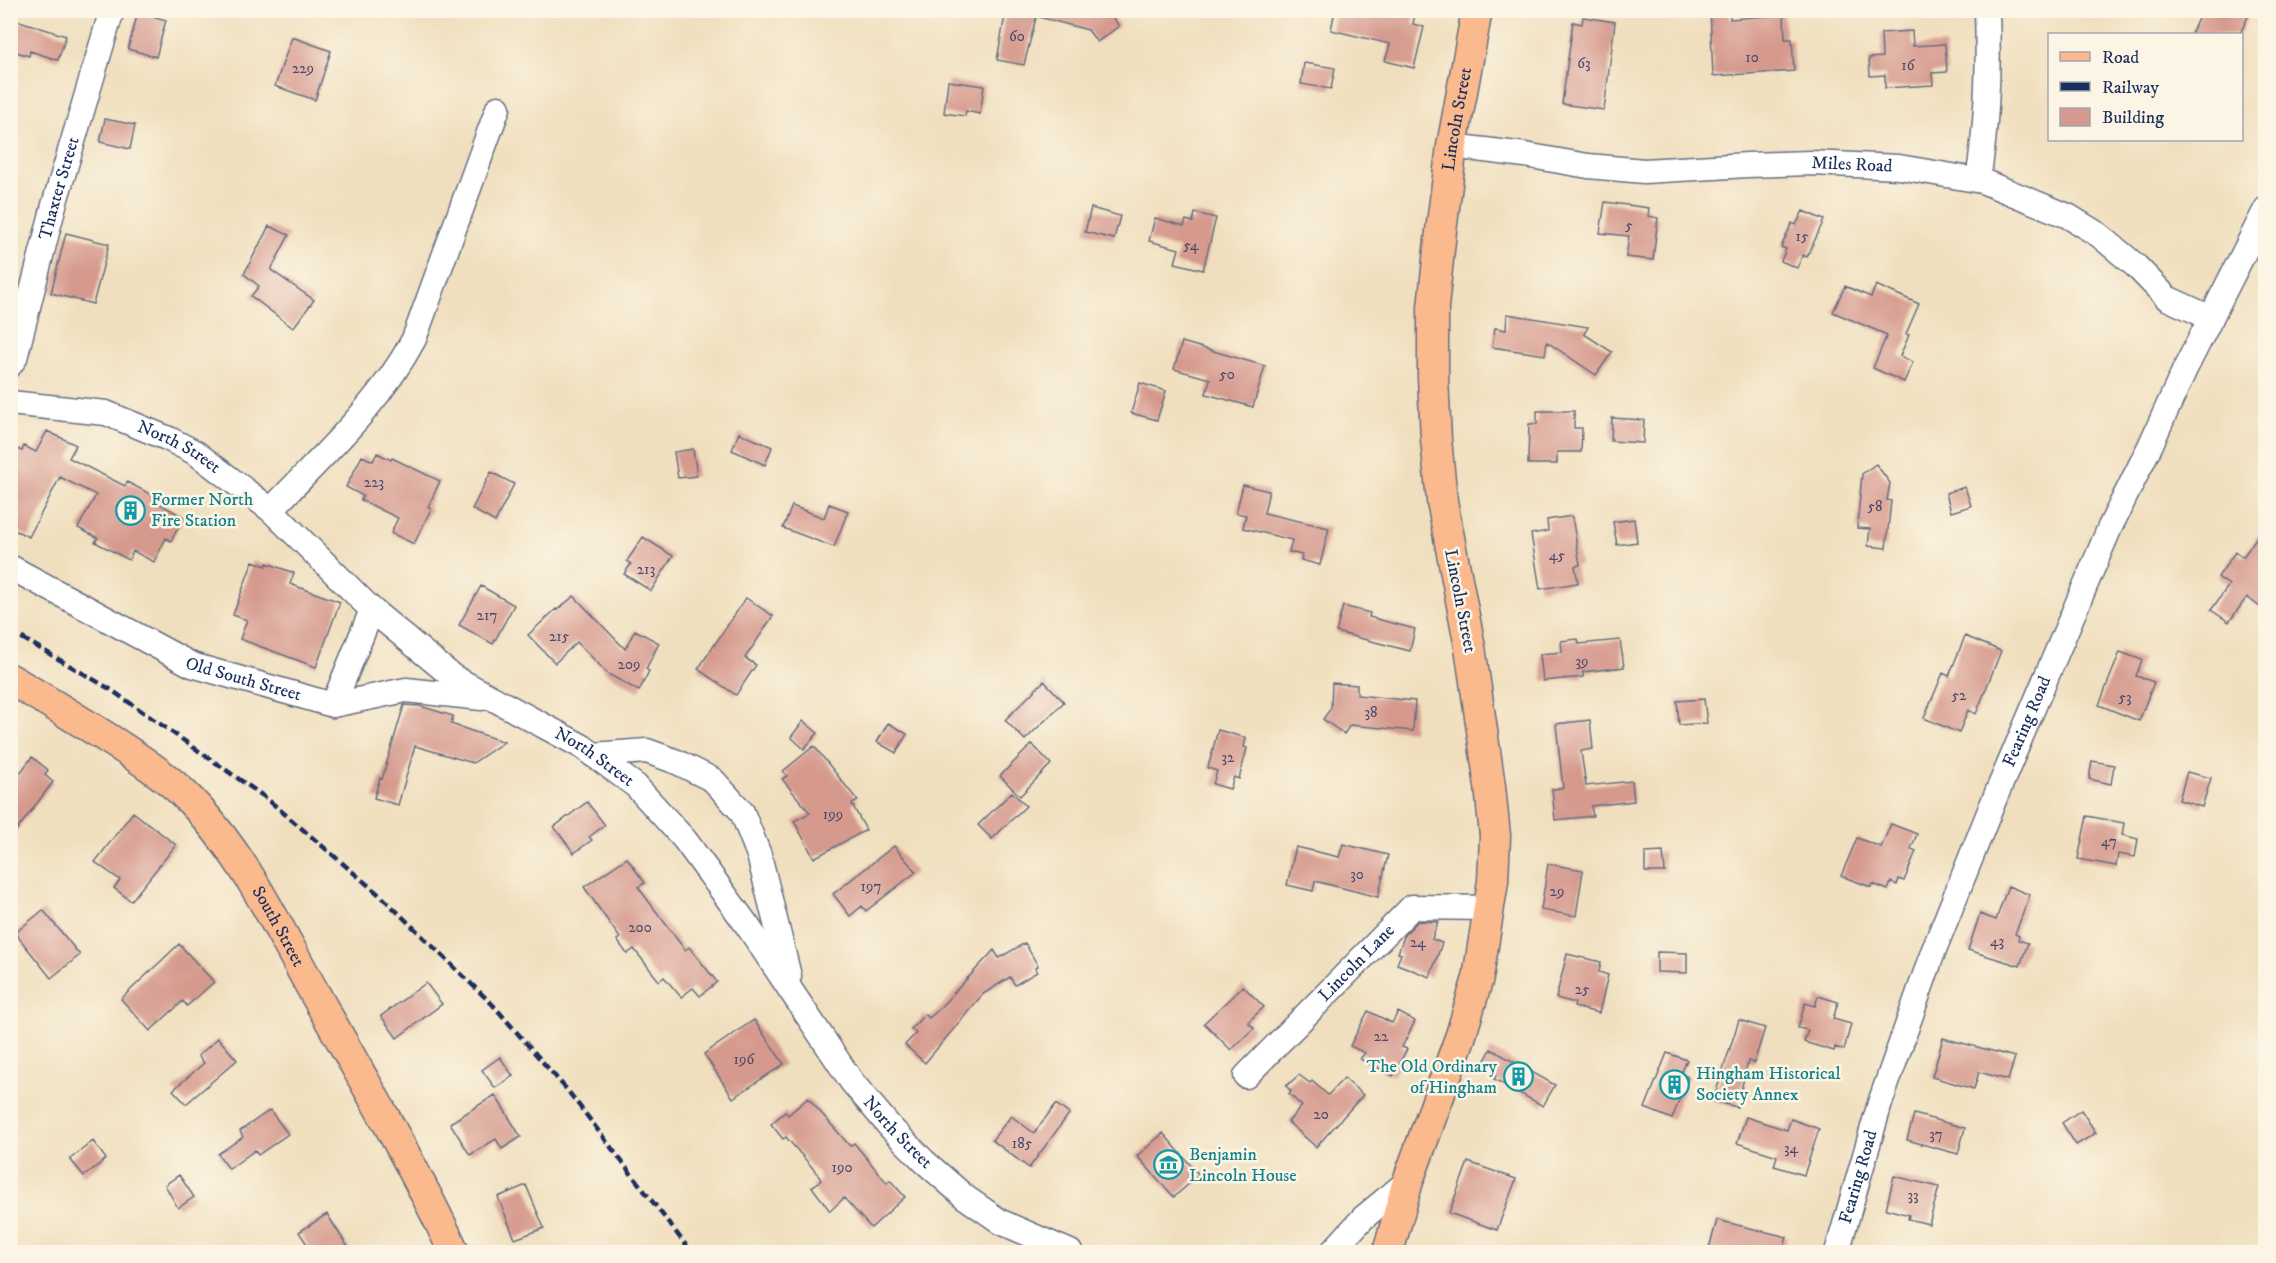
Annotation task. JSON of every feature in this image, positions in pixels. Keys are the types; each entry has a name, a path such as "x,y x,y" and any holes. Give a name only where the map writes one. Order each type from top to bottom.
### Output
{"main road":[{"name":"Lincoln Street","path":"1388,1252 1408,1181 1436,1098 1461,1035 1478,978 1489,908 1496,836 1470,647 1442,501 1436,439 1433,307 1452,146 1477,10"},
{"name":"South Street","path":"10,679 141,760 183,792 213,824 246,871 278,925 376,1102 454,1252"}],"street":[{"name":"Thaxter Street","path":"10,364 15,358 54,205 112,10"},
{"path":"1978,180 1989,45 1987,10"},
{"path":"271,510 377,397 399,366 414,339 498,108"},
{"name":"Miles Road","path":"1452,146 1588,166 1644,171 1811,163 1899,167 1978,180 2068,216 2106,241 2136,266 2167,298 2211,318"},
{"name":"Fearing Road","path":"1837,1252 1880,1103 1933,952 2026,720 2110,527 2265,209"},
{"name":"North Street","path":"10,403 106,413 169,439 196,453 271,510 372,610 453,677 593,755 636,786 685,840 793,993 852,1082 891,1128 965,1197 1001,1222 1070,1252"},
{"name":"Old South Street","path":"10,567 192,665 333,705 406,690 496,700"},
{"path":"333,705 372,610"},
{"path":"593,755 647,751 677,762 713,780 742,812 759,855 793,993"},
{"name":"Lincoln Lane","path":"1246,1076 1412,907 1489,908"},
{"path":"1332,1252 1363,1218 1408,1181"}],"building":[{"path":"1006,10 1038,10 1024,65 997,60"},
{"path":"1040,10 1107,10 1119,26 1097,42 1088,30 1039,17"},
{"path":"1335,10 1416,10 1413,24 1424,27 1414,68 1385,61 1390,44 1331,30"},
{"path":"1710,10 1730,10 1730,19 1784,15 1785,39 1792,39 1794,71 1713,76"},
{"path":"2202,10 2251,10 2240,33 2191,33"},
{"path":"138,12 166,20 156,57 128,49"},
{"path":"1583,17 1615,22 1604,110 1562,104 1573,22 1582,24"},
{"path":"10,18 66,36 58,60 30,51 29,56 10,50"},
{"path":"1912,31 1913,46 1945,44 1947,72 1932,73 1933,85 1885,88 1885,75 1870,76 1869,58 1882,57 1881,33"},
{"path":"292,37 331,51 315,100 275,86"},
{"path":"1304,63 1335,68 1331,89 1301,84"},
{"path":"948,81 984,86 980,114 966,111 965,116 944,113"},
{"path":"105,119 135,125 130,149 100,142"},
{"path":"1605,202 1649,208 1648,216 1658,218 1653,260 1626,257 1629,236 1600,233"},
{"path":"1091,208 1120,216 1114,239 1085,232"},
{"path":"1803,211 1824,220 1807,257 1803,255 1797,268 1781,261 1786,249 1781,247 1792,223 1796,225"},
{"path":"1195,213 1216,218 1203,270 1175,263 1179,249 1149,241 1155,218 1184,226 1186,220 1193,222"},
{"path":"269,226 289,235 271,270 314,300 293,328 251,296 259,286 244,274"},
{"path":"66,233 109,244 93,304 51,293"},
{"path":"1876,285 1919,304 1906,334 1909,335 1900,356 1913,362 1904,382 1873,368 1887,335 1833,312 1845,286 1871,297"},
{"path":"1507,314 1588,327 1584,334 1612,352 1596,375 1547,342 1545,355 1492,347 1495,328 1506,330"},
{"path":"1182,342 1265,366 1253,407 1206,394 1210,379 1174,369"},
{"path":"1140,383 1166,391 1157,420 1131,413"},
{"path":"1537,411 1574,411 1574,428 1582,428 1581,452 1557,452 1557,464 1528,464 1529,424 1537,424"},
{"path":"1612,418 1644,420 1643,443 1611,441"},
{"path":"47,431 76,445 69,458 125,486 127,482 160,499 158,503 184,517 171,541 166,538 154,562 133,551 129,560 95,542 98,538 78,528 96,495 60,477 29,537 10,528 10,446 22,451 24,446 36,452"},
{"path":"739,433 772,447 765,465 732,450"},
{"path":"693,449 697,476 678,478 674,452"},
{"path":"377,453 440,481 428,507 431,509 414,544 391,533 398,518 361,500 363,496 346,487 362,456 373,461"},
{"path":"1876,464 1890,483 1887,500 1891,501 1886,548 1868,546 1870,529 1857,528 1862,474"},
{"path":"491,472 514,484 495,522 472,509"},
{"path":"1243,485 1269,491 1264,513 1329,528 1320,565 1301,560 1302,555 1289,552 1292,540 1243,528 1246,515 1236,513"},
{"path":"1965,487 1971,506 1951,512 1946,493"},
{"path":"829,504 848,511 834,547 783,528 792,506 824,518"},
{"path":"1572,516 1580,565 1575,566 1578,583 1540,589 1531,534 1548,531 1547,520"},
{"path":"1634,519 1637,542 1617,545 1613,522"},
{"path":"2265,525 2265,611 2247,597 2229,622 2211,610 2229,585 2218,577 2235,552 2243,557"},
{"path":"643,537 673,556 651,591 624,574 631,564 627,561"},
{"path":"253,561 266,566 267,563 294,573 290,584 340,602 316,667 240,639 247,620 233,615"},
{"path":"481,586 514,605 493,644 459,625"},
{"path":"574,596 625,649 635,630 659,643 646,669 649,671 639,691 608,674 577,642 555,663 528,635"},
{"path":"746,598 773,616 745,658 756,665 736,695 698,669"},
{"path":"1343,606 1370,613 1369,617 1415,629 1410,651 1336,632"},
{"path":"1965,636 2001,651 1976,714 1968,710 1959,733 1924,718 1943,673 1949,676"},
{"path":"1578,639 1579,644 1620,640 1624,667 1583,672 1583,677 1543,681 1540,654 1562,652 1561,641"},
{"path":"2120,652 2142,660 2136,676 2154,682 2139,721 2099,705"},
{"path":"1044,681 1064,702 1025,740 1005,720"},
{"path":"1332,683 1357,685 1357,695 1415,701 1413,731 1350,725 1344,734 1323,719 1331,708"},
{"path":"1704,699 1707,723 1679,725 1677,701"},
{"path":"404,705 420,706 453,716 451,724 504,742 473,763 415,746 398,805 374,798"},
{"path":"1590,720 1593,749 1581,751 1586,786 1632,781 1634,801 1591,806 1593,816 1555,820 1552,789 1563,788 1556,724"},
{"path":"803,721 818,733 804,749 791,737"},
{"path":"888,723 907,734 896,753 877,742"},
{"path":"1218,730 1246,738 1244,747 1247,748 1239,779 1234,777 1230,789 1213,784 1217,771 1208,768"},
{"path":"1032,744 1051,764 1020,796 1000,776"},
{"path":"814,746 858,801 852,804 866,830 814,858 794,821 810,813 782,779 787,776 783,771"},
{"path":"32,757 48,770 45,775 53,782 10,839 10,786"},
{"path":"2092,761 2114,765 2111,784 2089,779"},
{"path":"2187,772 2211,778 2202,807 2179,800"},
{"path":"1012,792 1026,806 992,839 978,825"},
{"path":"587,802 605,825 589,837 592,840 574,853 554,827"},
{"path":"133,812 176,845 131,901 114,888 120,880 95,862"},
{"path":"2087,816 2124,823 2122,835 2138,839 2135,857 2118,854 2116,866 2078,859"},
{"path":"1891,824 1917,834 1911,849 1916,851 1904,881 1899,879 1897,885 1891,882 1888,890 1873,884 1871,887 1841,876 1857,838 1881,847"},
{"path":"1343,844 1388,855 1378,897 1315,881 1313,891 1287,885 1296,847 1339,857"},
{"path":"894,846 916,872 866,911 862,906 850,916 833,894"},
{"path":"1663,852 1665,872 1645,872 1645,853"},
{"path":"627,858 645,883 638,887 685,950 689,947 717,982 700,996 693,988 681,997 664,977 659,981 634,949 627,954 617,940 620,938 584,887"},
{"path":"1548,864 1583,870 1576,916 1541,910"},
{"path":"2008,886 2030,895 2015,934 2019,936 2018,940 2028,943 2020,966 1968,950 1980,914 1996,920"},
{"path":"43,910 80,955 51,978 15,933"},
{"path":"1418,921 1438,922 1432,939 1442,943 1430,977 1397,964 1401,954 1398,953 1405,934"},
{"path":"1025,943 1038,966 1035,968 1037,972 1015,985 1010,977 983,994 925,1063 905,1045 916,1033 911,1029 925,1014 929,1018 936,1012 994,950 999,958"},
{"path":"179,944 214,982 187,1006 183,1001 150,1031 121,999"},
{"path":"1657,952 1687,953 1687,973 1657,972"},
{"path":"1567,954 1601,962 1599,972 1608,975 1599,1013 1574,1007 1575,1003 1556,998"},
{"path":"426,983 442,1004 397,1038 381,1016"},
{"path":"1243,986 1264,1007 1248,1022 1254,1028 1231,1050 1204,1023"},
{"path":"1818,996 1838,1002 1833,1019 1851,1024 1844,1050 1835,1047 1834,1051 1804,1042 1808,1030 1798,1028 1805,1003 1815,1006"},
{"path":"1368,1011 1392,1023 1398,1012 1415,1021 1402,1047 1407,1049 1393,1076 1360,1059 1365,1053 1350,1046"},
{"path":"754,1020 784,1064 733,1098 704,1054"},
{"path":"1739,1020 1765,1028 1754,1063 1748,1061 1737,1107 1713,1101"},
{"path":"218,1038 237,1060 186,1104 173,1090 204,1063 198,1056"},
{"path":"1943,1038 2015,1057 2008,1080 1979,1072 1974,1089 1932,1077"},
{"name":"The Old Ordinary of Hingham","path":"1491,1049 1555,1085 1543,1106 1494,1079 1496,1076 1481,1068"},
{"name":"Hingham Historical Society Annex","path":"1667,1053 1687,1060 1681,1074 1688,1077 1672,1119 1645,1108"},
{"path":"500,1057 513,1076 495,1088 482,1070"},
{"path":"1299,1075 1310,1083 1312,1081 1328,1095 1344,1078 1363,1095 1316,1147 1288,1122 1302,1106 1289,1094 1291,1091 1286,1086"},
{"path":"495,1095 521,1137 502,1149 496,1139 470,1155 450,1123"},
{"path":"808,1098 850,1146 854,1143 887,1183 890,1180 905,1197 871,1228 844,1198 830,1211 812,1187 821,1180 817,1173 786,1137 783,1139 771,1124 785,1112 788,1115"},
{"path":"1056,1104 1069,1114 1029,1168 992,1140 1011,1116 1034,1133"},
{"path":"270,1110 288,1134 258,1155 255,1150 229,1169 218,1154 243,1137 240,1131"},
{"path":"2081,1110 2096,1133 2076,1145 2062,1123"},
{"path":"1914,1114 1965,1128 1958,1154 1907,1140"},
{"path":"1746,1117 1787,1130 1791,1119 1819,1129 1804,1175 1774,1166 1777,1156 1737,1143"},
{"name":"Benjamin Lincoln House","path":"1163,1133 1199,1175 1174,1197 1137,1156"},
{"path":"93,1141 106,1159 84,1176 70,1159"},
{"path":"1468,1162 1516,1179 1497,1230 1449,1213"},
{"path":"179,1175 194,1197 178,1208 165,1185"},
{"path":"1894,1176 1939,1187 1929,1224 1908,1219 1909,1215 1886,1209"},
{"path":"526,1185 544,1228 515,1239 498,1197"},
{"path":"327,1214 351,1252 312,1252 299,1232"},
{"path":"1717,1220 1787,1237 1783,1252 1708,1252"}],"railway":[{"path":"10,631 110,689 266,798 382,897 493,1005 568,1091 691,1252"}],"place":[{"name":"Former North Fire Station","path":"130,510"},
{"name":"The Old Ordinary of Hingham","path":"1518,1077"},
{"name":"Hingham Historical Society Annex","path":"1675,1084"},
{"name":"Benjamin Lincoln House","path":"1168,1165"}]}
